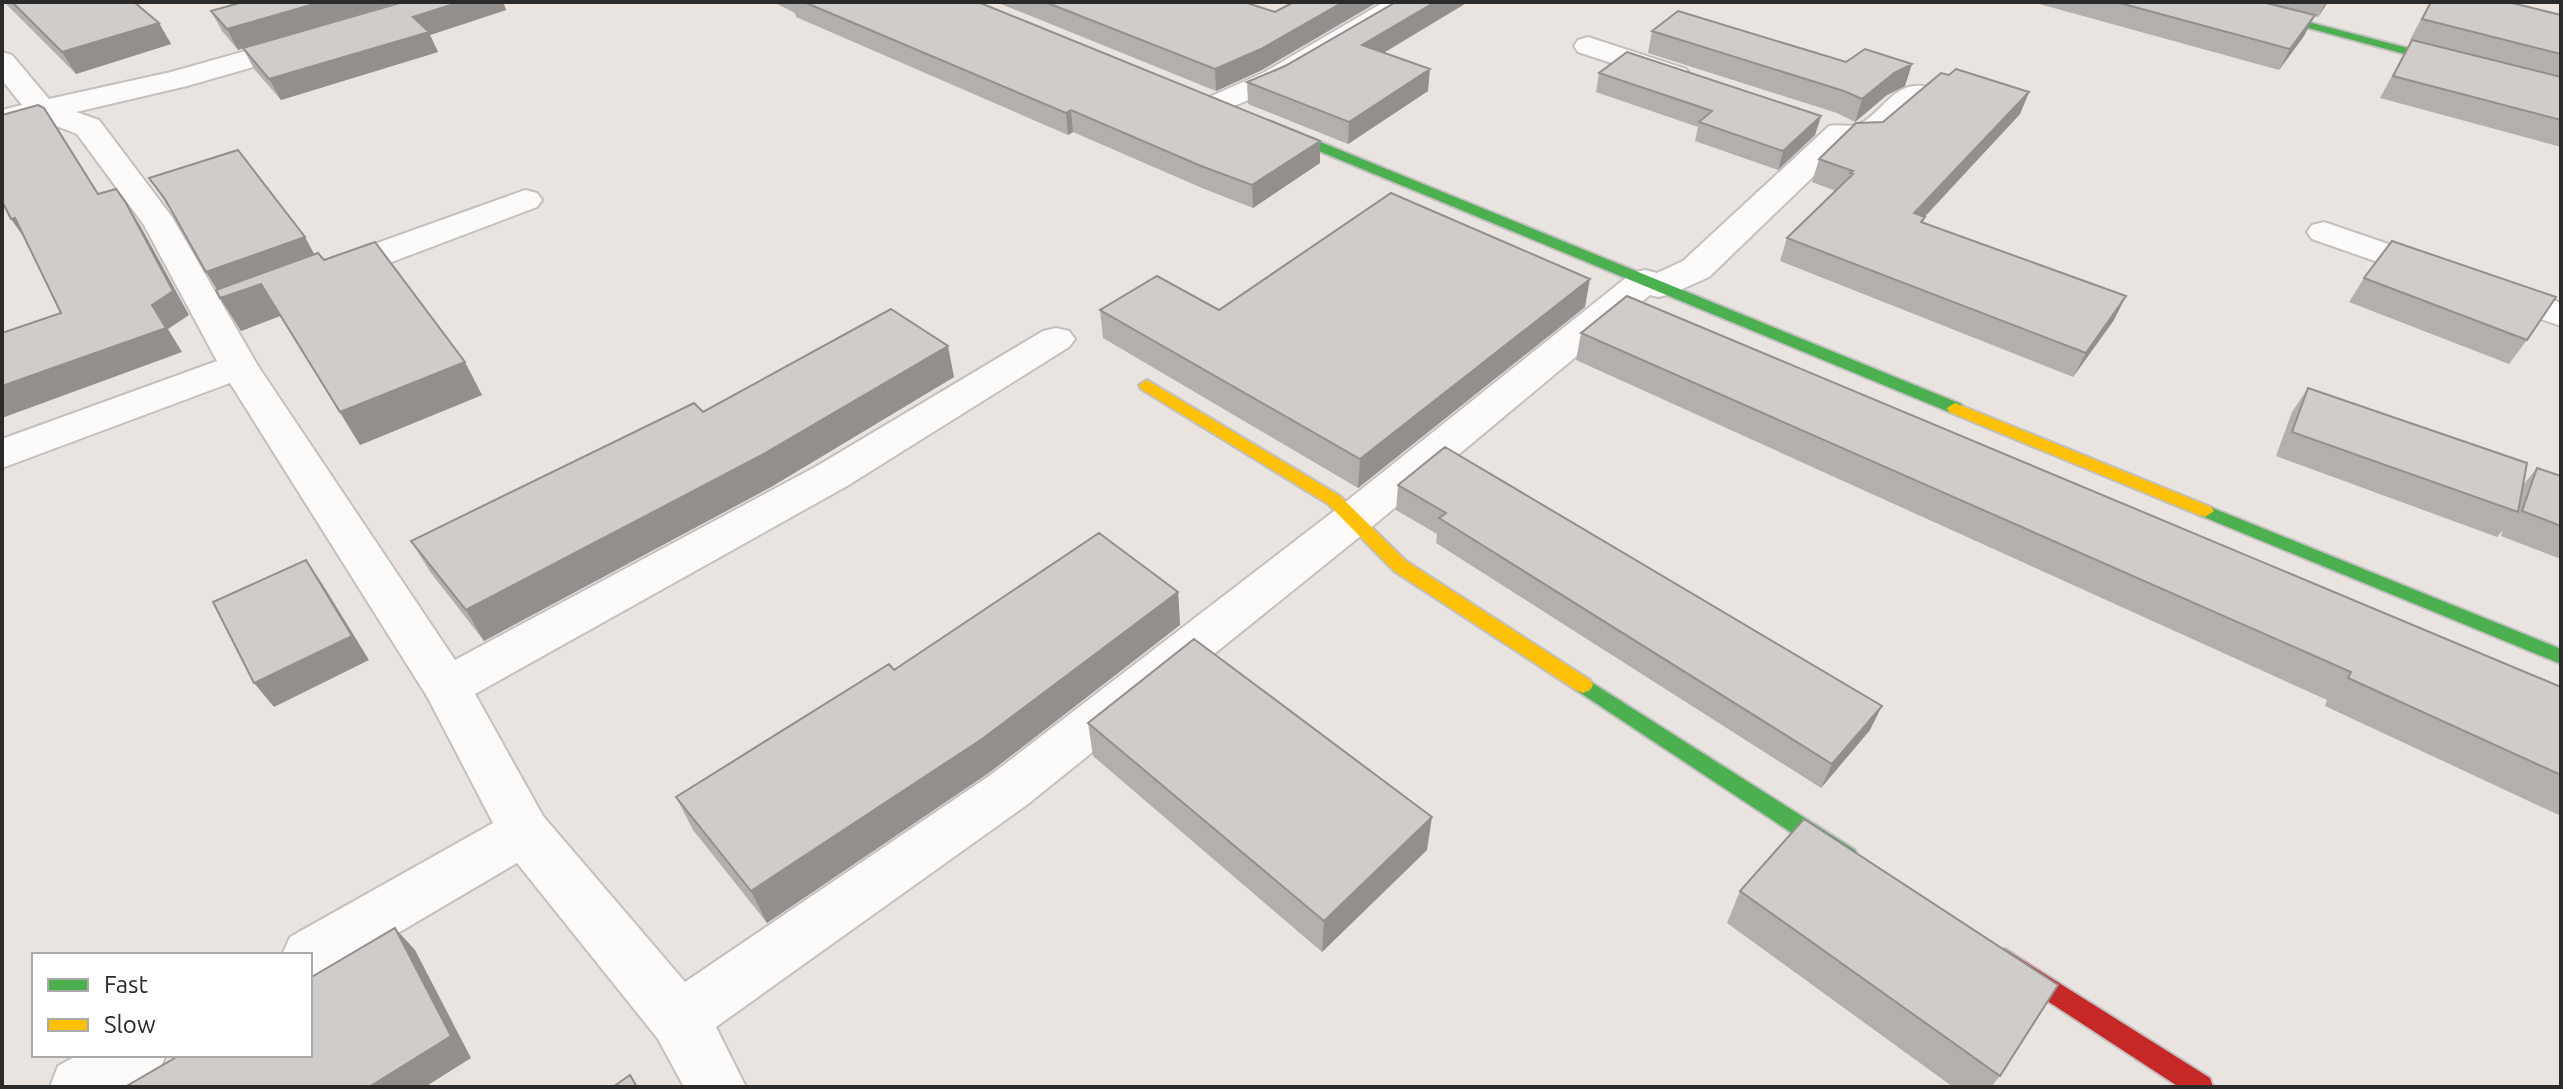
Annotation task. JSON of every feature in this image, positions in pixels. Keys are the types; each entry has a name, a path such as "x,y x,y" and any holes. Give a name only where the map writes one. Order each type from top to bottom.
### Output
{"street":[{"path":"1211,101 1273,79 1404,2"},
{"path":"2218,2 2561,92"},
{"path":"22,114 177,80 326,37"},
{"path":"1588,46 1707,85"},
{"path":"2,61 22,114"},
{"path":"1810,118 1840,133 1863,135 1916,93"},
{"path":"1211,101 2561,657"},
{"path":"22,114 88,127 226,310 239,366 447,687 524,832 679,1019 716,1087"},
{"path":"679,1019 1010,789 1652,283 1696,269 1840,133"},
{"path":"301,283 525,200"},
{"path":"2324,232 2561,315"},
{"path":"447,687 832,476 1056,339"},
{"path":"2,454 239,366"},
{"path":"1147,385 1334,500 1400,566 1867,870"},
{"path":"312,954 524,832"},
{"path":"1988,948 2201,1087"},
{"path":"80,1087 132,1057"}],"building":[{"path":"12,2 134,2 159,23 62,52"},
{"path":"243,2 321,2 227,29 211,11"},
{"path":"403,2 460,2 413,17 429,32 269,79 243,48"},
{"path":"804,2 978,2 1320,141 1252,185 1071,110 1066,113"},
{"path":"1045,2 1244,2 1275,12 1294,2 1343,2 1261,49 1215,69"},
{"path":"1396,2 1435,2 1362,45 1430,69 1349,122 1247,82 1285,66"},
{"path":"2116,2 2262,2 2315,15 2290,49"},
{"path":"2431,2 2508,2 2561,15 2561,54 2422,19"},
{"path":"1678,11 1846,62 1865,49 1912,64 1894,73 1862,99 1652,31"},
{"path":"2412,40 2561,77 2561,120 2393,76"},
{"path":"1627,52 1821,116 1783,151 1699,122 1712,111 1599,73"},
{"path":"1956,69 2029,92 1914,213 1925,217 1921,222 2126,296 2086,353 1787,238 1853,174 1850,173 1853,171 1819,159 1856,123 1883,122 1941,73 1949,75"},
{"path":"38,105 44,108 98,194 116,189 173,291 152,305 166,328 2,386 2,333 61,313 15,218 11,219 2,201 2,115"},
{"path":"238,150 305,237 206,272 165,199 149,178"},
{"path":"1391,193 1590,279 1360,459 1100,310 1157,276 1219,310"},
{"path":"2392,241 2556,297 2527,340 2364,278"},
{"path":"375,242 465,362 340,412 261,284 220,298 216,290 318,253 324,260"},
{"path":"1627,296 2561,687 2561,775 2348,678 2351,672 1581,333"},
{"path":"891,309 948,346 760,456 466,610 411,541 694,403 703,412"},
{"path":"2308,388 2527,463 2518,512 2292,432"},
{"path":"1445,447 1882,706 1832,764 1439,518 1446,513 1398,485"},
{"path":"2537,468 2561,476 2561,526 2522,511"},
{"path":"1099,533 1178,592 982,739 751,891 676,797 889,664 894,670"},
{"path":"306,560 352,636 254,683 213,602"},
{"path":"1194,639 1432,817 1324,921 1088,723"},
{"path":"1804,819 2058,985 2000,1076 1740,891"},
{"path":"395,928 451,1036 369,1087 125,1087 177,1057 312,1057 312,977"},
{"path":"630,1075 637,1087 613,1087"}],"traffic: fast":[{"path":"2218,2 2561,92"},
{"path":"1265,124 1955,408"},
{"path":"2205,511 2561,657"},
{"path":"1583,685 1847,857"}],"traffic: slow":[{"path":"1147,385 1334,500 1400,566 1583,685"},
{"path":"1955,408 2205,511"}],"traffic: jam":[{"path":"2005,960 2201,1087"}]}
